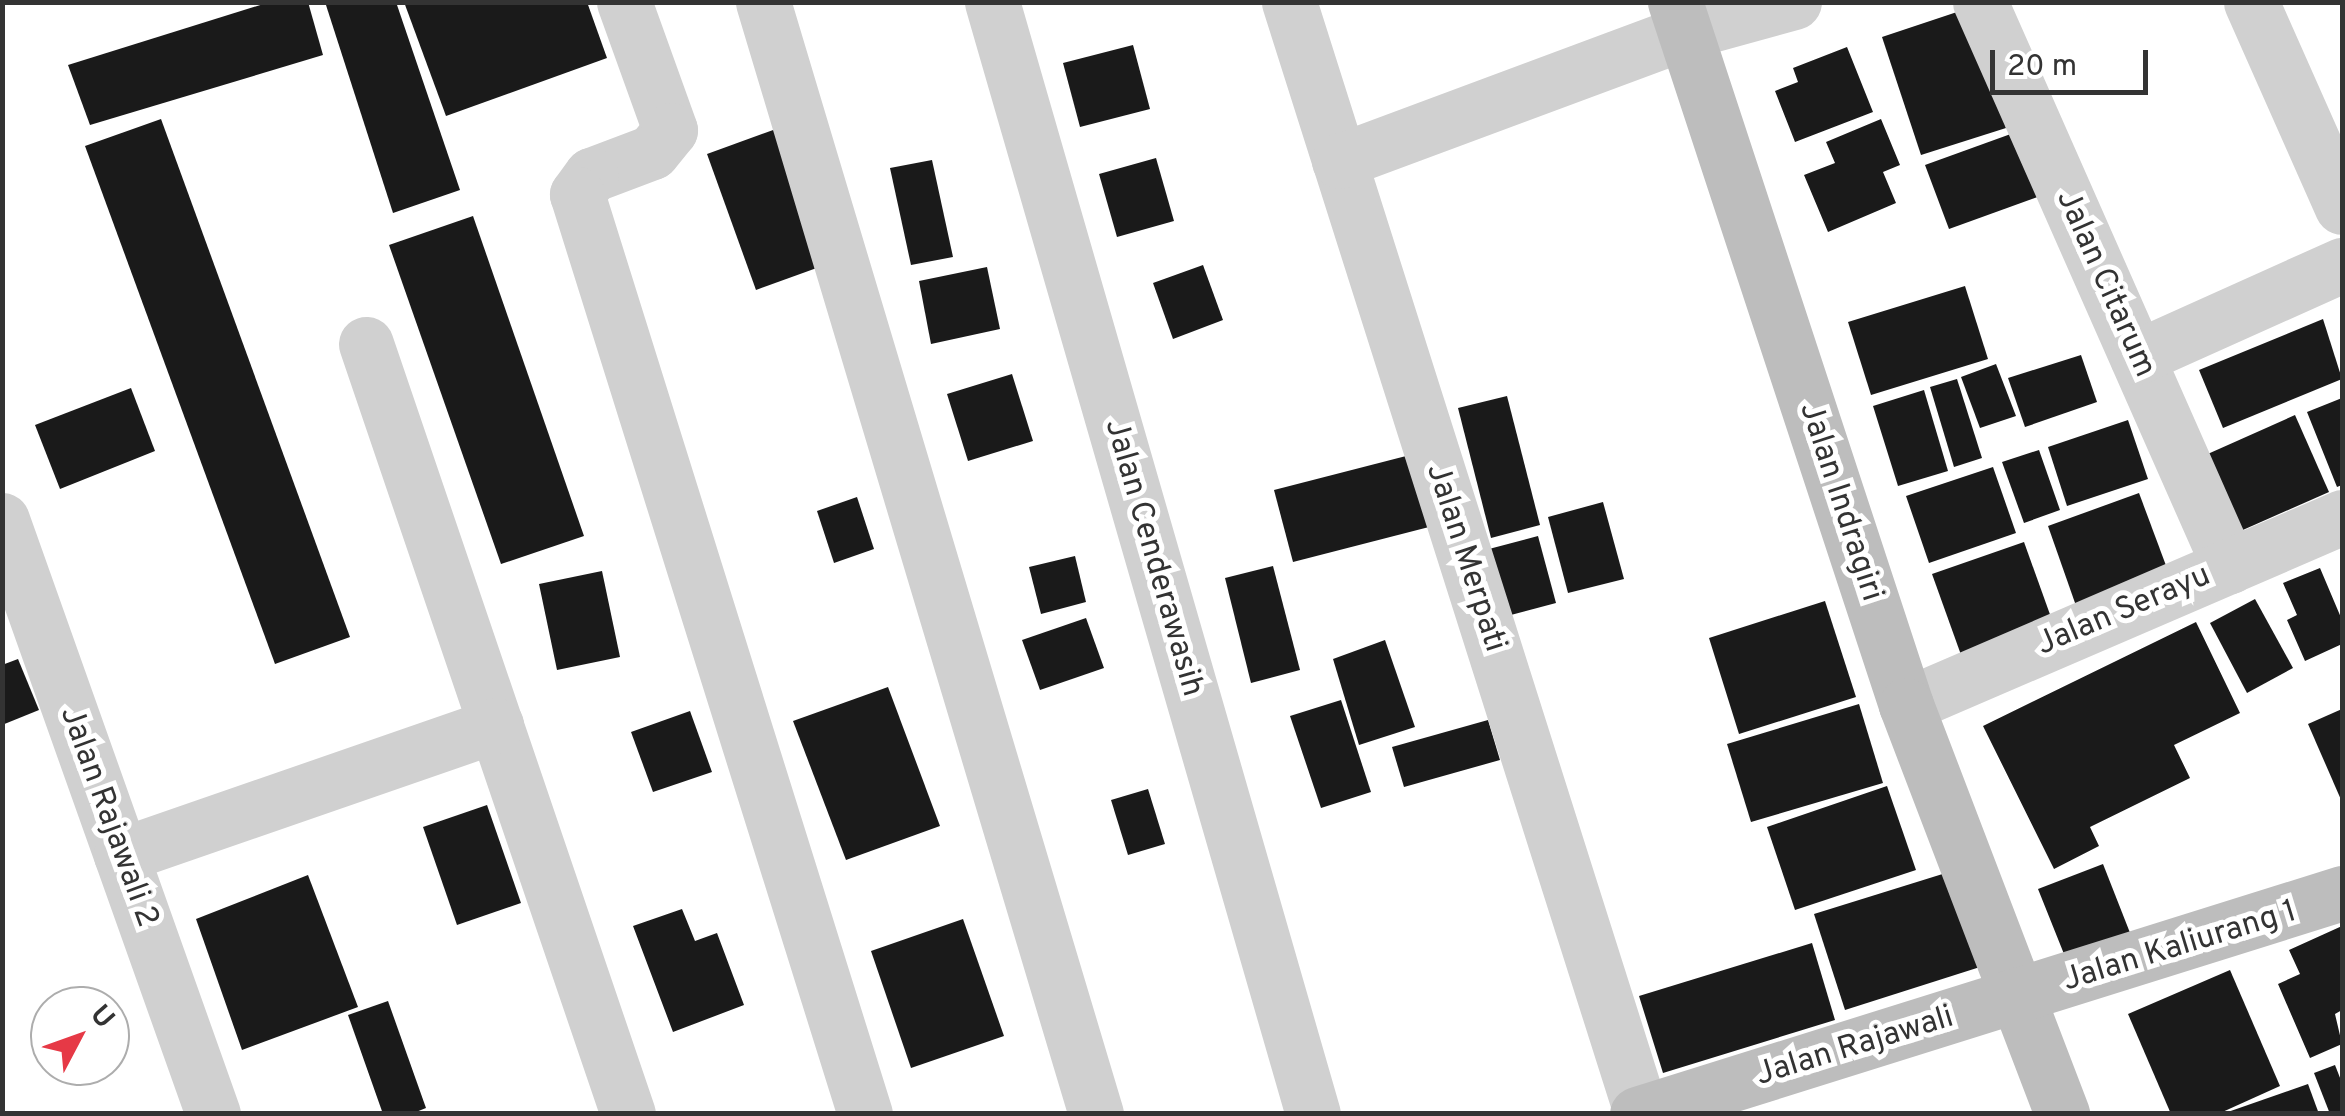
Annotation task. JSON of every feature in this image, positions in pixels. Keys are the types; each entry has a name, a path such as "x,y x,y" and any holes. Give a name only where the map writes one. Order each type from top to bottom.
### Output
{"main road":[{"name":"Jalan Indragiri","path":"1680,18 1906,705 2062,1114"},
{"name":"Jalan Kaliurang 1","path":"2016,998 2342,893"},
{"name":"Jalan Rajawali","path":"1639,1113 2016,998"}],"street":[{"path":"624,2 670,130 652,152 591,175 577,194 865,1114"},
{"path":"763,2 1096,1114"},
{"name":"Jalan Cenderawasih","path":"992,2 1313,1114"},
{"name":"Jalan Merpati","path":"1289,2 1639,1113"},
{"path":"1339,162 1680,18 1794,2"},
{"name":"Jalan Citarum","path":"1980,2 2228,566"},
{"path":"2252,2 2342,206"},
{"path":"2137,356 2342,265"},
{"path":"366,344 628,1114"},
{"name":"Jalan Serayu","path":"1906,705 2342,516"},
{"name":"Jalan Rajawali 2","path":"2,520 213,1114"},
{"path":"121,854 496,725"}],"building":[{"path":"270,2 308,2 323,55 90,125 68,65"},
{"path":"325,2 396,2 460,190 393,213"},
{"path":"404,2 587,2 607,58 446,116"},
{"path":"1978,5 2006,128 1921,155 1882,37"},
{"path":"1133,45 1150,109 1080,127 1063,63"},
{"path":"1847,47 1873,112 1795,142 1775,91 1798,82 1793,68"},
{"path":"161,119 350,637 275,664 85,146"},
{"path":"1881,119 1900,165 1883,172 1896,203 1828,232 1804,175 1835,163 1826,142"},
{"path":"776,129 825,265 756,290 707,154"},
{"path":"2019,131 2043,195 1949,229 1925,165"},
{"path":"1156,158 1174,221 1117,237 1099,174"},
{"path":"932,160 953,257 911,265 890,168"},
{"path":"473,216 584,536 501,564 389,245"},
{"path":"1203,265 1223,320 1173,339 1153,283"},
{"path":"987,267 1000,329 931,344 919,281"},
{"path":"1965,286 1988,359 1871,395 1848,322"},
{"path":"2323,319 2342,379 2223,428 2199,370"},
{"path":"2081,355 2097,402 2025,427 2008,378"},
{"path":"1996,364 2016,416 1980,428 1961,377"},
{"path":"1012,374 1033,441 968,461 947,394"},
{"path":"1957,379 1982,458 1954,467 1930,387"},
{"path":"131,388 155,451 60,489 35,425"},
{"path":"1924,390 1948,471 1898,486 1873,406"},
{"path":"1507,396 1540,525 1491,538 1458,408"},
{"path":"2342,398 2342,485 2337,487 2307,412"},
{"path":"2295,415 2329,492 2227,537 2192,461"},
{"path":"2128,420 2148,479 2067,506 2048,447"},
{"path":"2039,450 2060,510 2024,523 2002,462"},
{"path":"1410,455 1429,527 1293,562 1274,490"},
{"path":"1993,467 2016,533 1929,563 1906,496"},
{"path":"2139,493 2174,587 2081,620 2048,526"},
{"path":"857,497 874,549 834,563 817,511"},
{"path":"1603,502 1624,579 1568,593 1548,517"},
{"path":"1538,536 1556,603 1507,616 1489,549"},
{"path":"2024,542 2057,634 1965,666 1932,574"},
{"path":"1075,556 1086,602 1041,614 1029,567"},
{"path":"1273,566 1300,670 1251,683 1225,578"},
{"path":"2320,568 2342,620 2342,644 2305,661 2287,620 2297,615 2283,583"},
{"path":"602,571 620,657 557,670 539,584"},
{"path":"2255,599 2293,668 2247,693 2210,623"},
{"path":"1825,601 1856,697 1739,734 1709,638"},
{"path":"1086,618 1104,668 1040,690 1022,640"},
{"path":"2196,622 2240,713 2174,745 2190,778 2090,827 2099,846 2054,869 1983,726"},
{"path":"1385,640 1415,727 1359,745 1333,659"},
{"path":"18,659 39,710 2,725 2,665"},
{"path":"888,687 940,826 846,860 793,721"},
{"path":"1341,700 1371,792 1321,808 1290,716"},
{"path":"1859,704 1883,783 1751,822 1727,744"},
{"path":"2342,709 2342,802 2308,724"},
{"path":"690,711 712,772 653,792 631,732"},
{"path":"1488,720 1500,760 1404,787 1392,747"},
{"path":"1887,786 1916,870 1795,910 1767,827"},
{"path":"1148,789 1165,844 1128,855 1111,800"},
{"path":"487,805 521,903 457,925 423,827"},
{"path":"2103,864 2134,943 2070,969 2038,889"},
{"path":"1949,872 1980,967 1845,1010 1814,914"},
{"path":"308,875 358,1007 242,1050 196,919"},
{"path":"682,909 695,941 717,933 744,1005 673,1032 633,926"},
{"path":"963,919 1004,1036 911,1068 871,951"},
{"path":"2342,926 2342,1010 2335,1014 2342,1044 2310,1058 2278,984 2300,974 2289,950"},
{"path":"1812,943 1835,1020 1663,1073 1639,996"},
{"path":"2230,970 2280,1086 2218,1114 2171,1114 2128,1014"},
{"path":"388,1001 426,1108 411,1114 383,1114 348,1015"},
{"path":"2335,1065 2342,1083 2342,1114 2330,1114 2314,1073"},
{"path":"2308,1084 2319,1114 2225,1113"}]}
